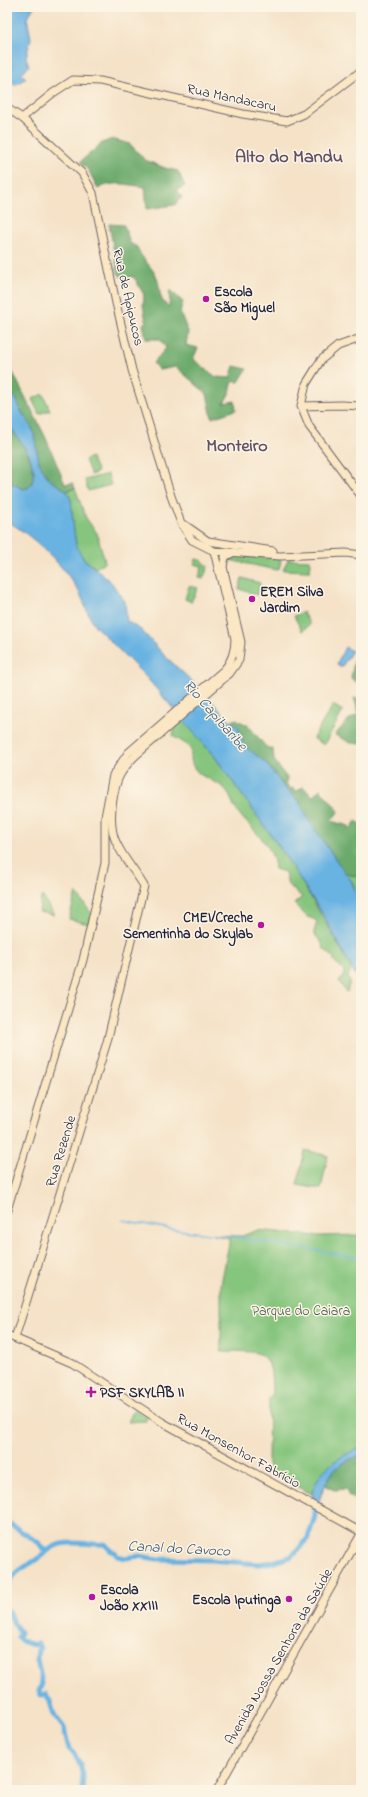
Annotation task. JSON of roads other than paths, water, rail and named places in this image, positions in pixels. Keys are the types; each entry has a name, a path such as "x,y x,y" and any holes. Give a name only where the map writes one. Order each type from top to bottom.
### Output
{"street":[{"name":"Rua Mandacaru","path":"22,118 49,96 70,82 76,79 84,79 100,81 250,116 287,121 304,114 361,72"},
{"name":"Rua de Apipucos","path":"7,108 22,118 82,173 93,193 116,303 132,370 171,496 181,523 192,540 214,551"},
{"path":"361,338 338,346 321,360 306,384 301,406 309,426 361,496"},
{"path":"301,406 361,406"},
{"path":"181,523 208,541 248,546 286,555"},
{"path":"214,551 248,546"},
{"path":"214,551 286,555 346,553 361,555"},
{"path":"7,1210 83,960 105,863 110,782 119,764 128,754 224,670 233,657 235,639 220,566 214,551"},
{"path":"220,566 225,557 234,552"},
{"path":"109,807 115,841"},
{"path":"106,840 110,838 115,841"},
{"name":"Rua Rezende","path":"15,1338 107,1042 144,886 115,841"},
{"name":"Rua Monsenhor Fabrício","path":"7,1335 72,1363 162,1422 361,1533"},
{"name":"Avenida Nossa Senhora da Saúde","path":"217,1790 361,1533"}],"water":[{"path":"7,7 34,7 27,18 31,38 26,57 29,66 21,74 26,78 15,85 7,83"},
{"name":"Rio Capibaribe","path":"7,390 16,398 21,411 33,430 39,462 45,473 50,480 67,491 71,500 76,545 80,553 84,559 112,583 125,603 127,621 141,630 165,656 206,694 221,712 238,727 243,743 265,762 285,788 299,801 308,819 351,880 358,898 361,901 361,986 325,918 278,845 215,757 146,677 96,627 78,590 61,567 35,541 7,521 7,481 23,489 28,488 32,483 34,472 29,454 7,422"},
{"path":"345,647 352,651 341,668 337,664"},
{"path":"361,1448 361,1455 343,1463 332,1473 318,1504 312,1501 316,1482 321,1474 335,1461"}],"waterway":[{"path":"122,1220 170,1229 241,1238 361,1258"},
{"name":"Canal do Cavoco","path":"7,1589 12,1578 19,1571 54,1546 66,1543 105,1544 111,1551 115,1552 117,1556 126,1558 139,1556 157,1559 211,1560 259,1564 273,1562 290,1557 308,1538 315,1516 315,1505"},
{"path":"7,1522 39,1543 46,1551"},
{"name":"Canal do Cavoco","path":"7,1609 14,1624 20,1632 18,1637 19,1639 23,1642 35,1645 38,1643 40,1648 38,1650 37,1659 42,1683 39,1691 41,1695 46,1694 55,1716 64,1728 69,1749 74,1753 83,1775 82,1790"}],"place":[{"name":"Escola São Miguel","path":"206,299"},
{"name":"EREM Silva Jardim","path":"252,599"},
{"name":"CMEI/Creche Sementinha do Skylab","path":"261,925"},
{"name":"PSF SKYLAB II","path":"91,1392"},
{"name":"Escola João XXIII","path":"92,1597"},
{"name":"Escola Iputinga","path":"289,1599"}],"district":[{"name":"Alto do Mandu","path":"289,156"},
{"name":"Monteiro","path":"237,445"}],"park label":[{"name":"Parque do Caiara","path":"301,1310"}]}
